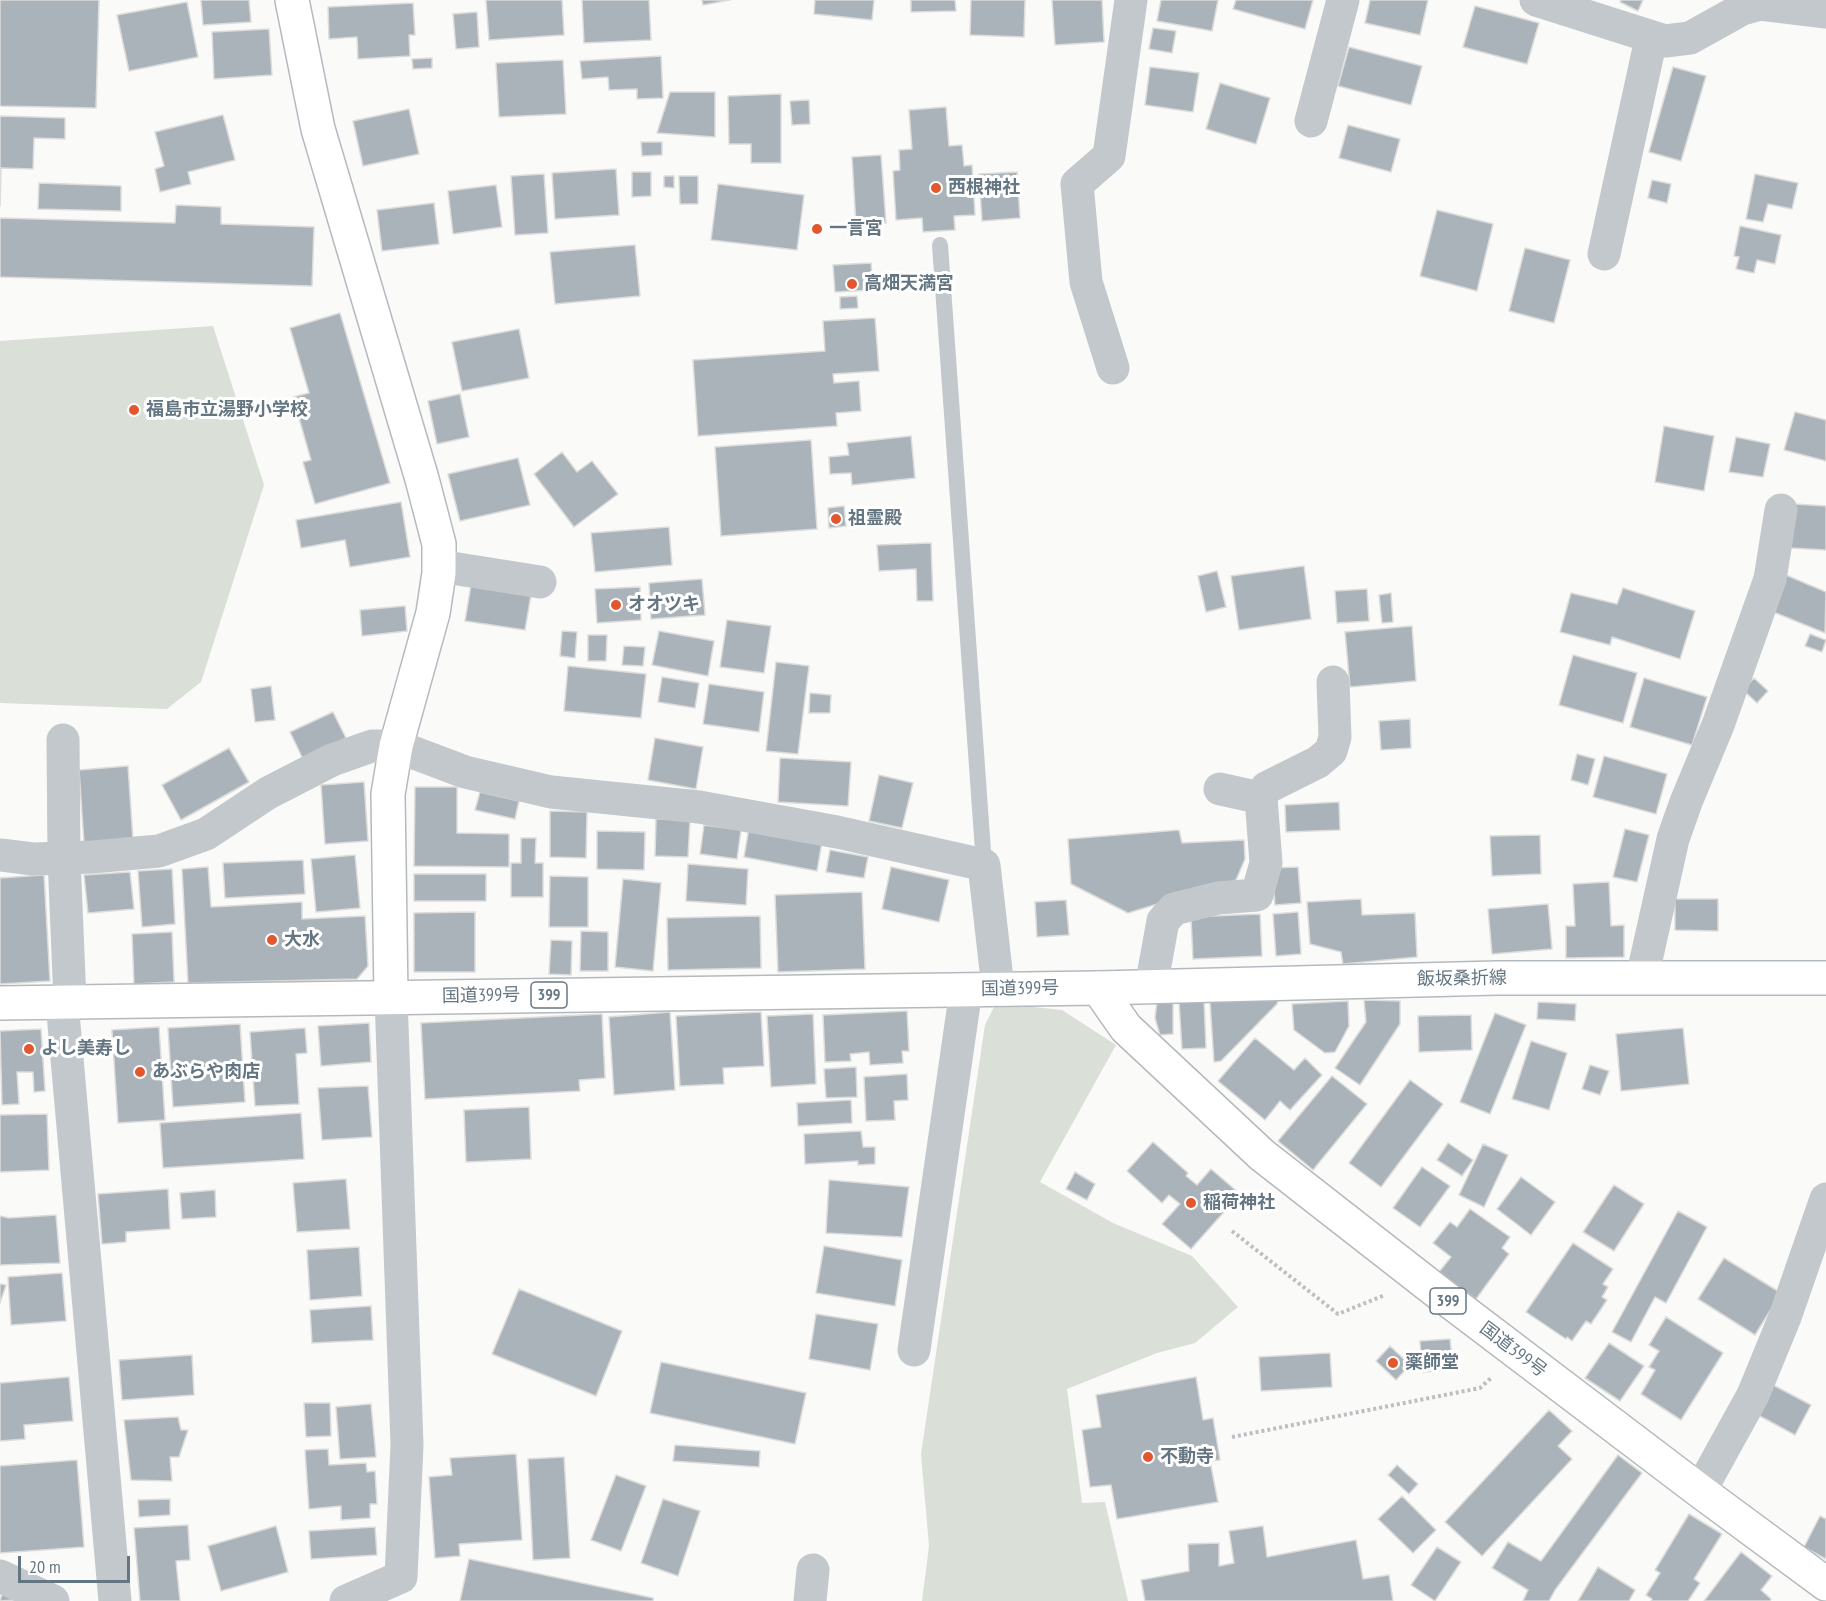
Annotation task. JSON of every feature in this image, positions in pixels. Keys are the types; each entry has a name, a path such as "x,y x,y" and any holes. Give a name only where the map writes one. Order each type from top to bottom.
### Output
{"main road":[{"path":"292,0 318,129 422,479 439,544 439,566 433,613 396,746 388,794 391,997"},
{"name":"飯坂桑折線","path":"1098,988 1497,978 1826,978"},
{"name":"国道399号","path":"0,1003 1098,988 1126,1028 1262,1155 1518,1354 1826,1584"}],"street":[{"path":"1113,368 1086,282 1077,184 1109,156 1131,0"},
{"path":"1311,121 1343,0"},
{"path":"1536,0 1651,39 1665,41 1690,38 1742,9 1760,4 1826,12"},
{"path":"1604,254 1651,39"},
{"path":"1642,978 1673,838 1718,725 1770,579 1780,510"},
{"path":"439,566 540,582"},
{"path":"1151,987 1163,921 1174,909 1218,898 1257,895 1266,863 1261,798 1266,788 1318,762 1331,751 1335,737 1333,682"},
{"path":"63,740 66,1002 115,1601"},
{"path":"0,855 33,859 159,851 206,834 268,793 332,760 372,746 396,746 465,772 551,792 699,807 837,832 984,865 998,988"},
{"path":"1220,789 1261,798"},
{"path":"914,1350 966,990"},
{"path":"346,1601 401,1577 407,1445 391,997"},
{"path":"1700,1491 1753,1395 1785,1317 1826,1199"},
{"path":"0,1576 53,1601"}],"lane":[{"path":"940,245 984,865"}],"path":[{"path":"1232,1230 1338,1314 1421,1280"},
{"path":"1232,1437 1480,1388 1518,1354"}],"shaded area":[{"path":"213,326 264,485 201,682 167,709 0,703 0,341"},
{"path":"996,1003 1062,1010 1116,1045 1040,1182 1113,1223 1192,1256 1238,1307 1195,1343 1157,1353 1067,1389 1082,1503 1105,1502 1128,1601 922,1601 929,1546 921,1454 985,1025"}],"building":[{"path":"0,0 99,0 96,108 0,106"},
{"path":"201,0 249,0 251,22 203,25"},
{"path":"486,0 562,0 564,35 489,40"},
{"path":"582,0 649,0 651,40 584,43"},
{"path":"702,0 730,0 703,5"},
{"path":"815,0 874,0 872,20 814,14"},
{"path":"911,0 955,0 956,11 911,12"},
{"path":"971,0 1025,0 1024,37 970,35"},
{"path":"1052,0 1102,0 1104,42 1055,45"},
{"path":"1161,0 1218,0 1212,31 1157,21"},
{"path":"1236,0 1313,0 1305,29 1233,9"},
{"path":"1370,0 1428,0 1420,35 1365,23"},
{"path":"1621,0 1643,0 1638,11 1620,2"},
{"path":"187,2 198,57 129,71 117,15"},
{"path":"413,3 415,35 409,35 410,56 358,59 357,37 329,39 328,7"},
{"path":"1475,6 1539,23 1527,64 1463,47"},
{"path":"477,12 479,47 456,49 453,14"},
{"path":"1153,28 1176,31 1172,53 1149,49"},
{"path":"269,29 272,75 214,79 212,32"},
{"path":"1349,47 1422,66 1411,105 1338,86"},
{"path":"661,56 663,98 637,99 637,89 609,90 608,77 582,79 580,61"},
{"path":"432,58 432,68 413,69 412,59"},
{"path":"563,60 566,114 499,117 496,63"},
{"path":"1150,67 1199,73 1193,112 1145,105"},
{"path":"1673,67 1706,76 1681,161 1649,152"},
{"path":"1220,83 1270,98 1256,144 1206,129"},
{"path":"670,92 715,92 715,137 657,133"},
{"path":"781,94 781,163 751,163 751,144 729,144 728,96"},
{"path":"809,100 810,124 792,125 790,101"},
{"path":"946,107 949,146 962,145 964,166 972,165 975,215 954,216 955,230 923,232 922,218 896,220 893,171 900,170 899,150 912,149 909,110"},
{"path":"409,109 419,154 363,166 353,121"},
{"path":"223,115 235,160 188,172 191,184 160,192 155,169 164,166 155,132"},
{"path":"0,116 65,118 65,139 34,138 33,169 1,168 0,206"},
{"path":"1348,125 1400,139 1391,172 1339,158"},
{"path":"641,142 662,142 662,155 642,156"},
{"path":"881,155 886,223 856,225 852,157"},
{"path":"616,169 619,215 555,219 552,173"},
{"path":"632,172 651,172 651,196 632,197"},
{"path":"1017,172 1020,218 982,221 979,174"},
{"path":"544,174 548,233 515,235 511,176"},
{"path":"1755,174 1798,183 1792,209 1768,204 1763,222 1746,219"},
{"path":"664,176 674,176 674,188 664,187"},
{"path":"679,176 698,176 698,204 680,204"},
{"path":"1652,180 1671,184 1667,203 1648,198"},
{"path":"39,183 121,186 121,211 38,209"},
{"path":"718,184 804,195 797,250 711,240"},
{"path":"496,185 502,227 453,234 448,191"},
{"path":"434,203 439,244 382,251 377,210"},
{"path":"176,205 221,207 221,224 314,227 312,286 0,277 0,218 175,223"},
{"path":"1437,210 1493,224 1477,291 1420,276"},
{"path":"1740,226 1781,235 1775,264 1757,260 1754,273 1736,269 1739,257 1734,256"},
{"path":"635,245 640,296 555,304 550,252"},
{"path":"1525,248 1570,260 1554,323 1509,311"},
{"path":"871,263 873,290 835,292 833,265"},
{"path":"857,296 858,308 840,309 840,297"},
{"path":"340,313 390,483 315,504 303,462 311,460 293,397 309,393 290,328"},
{"path":"875,318 879,371 833,374 834,383 859,381 861,411 836,413 837,426 698,436 693,360 825,351 823,321"},
{"path":"519,329 529,378 462,391 452,342"},
{"path":"460,394 469,437 437,444 428,401"},
{"path":"1795,412 1826,420 1826,461 1784,450"},
{"path":"1664,426 1714,436 1704,491 1655,482"},
{"path":"911,436 915,478 852,485 851,473 830,474 829,457 849,455 847,443"},
{"path":"1736,437 1770,444 1763,477 1729,472"},
{"path":"811,440 817,529 721,536 715,447"},
{"path":"562,452 577,472 592,461 618,494 574,527 534,474"},
{"path":"518,458 530,505 460,521 448,474"},
{"path":"401,502 410,557 350,567 345,540 301,548 296,520"},
{"path":"1794,504 1826,506 1826,550 1791,548"},
{"path":"844,506 846,526 829,528 828,508"},
{"path":"669,527 672,565 595,572 591,533"},
{"path":"931,543 933,601 917,601 916,569 879,571 877,545"},
{"path":"1304,566 1311,619 1239,630 1231,576"},
{"path":"1217,571 1226,607 1206,612 1198,576"},
{"path":"1786,575 1826,592 1825,633 1771,611"},
{"path":"702,579 705,615 651,619 649,583"},
{"path":"471,585 531,595 525,630 465,621"},
{"path":"640,587 641,620 597,623 595,589"},
{"path":"1623,588 1695,611 1680,659 1612,637 1610,645 1560,632 1571,593 1617,604"},
{"path":"1367,589 1369,621 1337,623 1335,591"},
{"path":"1391,593 1393,622 1382,623 1379,595"},
{"path":"405,606 407,631 362,636 360,610"},
{"path":"727,620 771,626 764,673 720,667"},
{"path":"1412,626 1416,681 1350,687 1345,632"},
{"path":"562,631 577,632 575,658 560,656"},
{"path":"659,631 714,641 708,676 652,665"},
{"path":"1810,634 1826,640 1822,652 1805,646"},
{"path":"588,635 607,635 606,661 588,661"},
{"path":"624,646 645,647 643,666 622,665"},
{"path":"1573,655 1637,673 1623,723 1559,705"},
{"path":"776,662 809,666 798,754 766,751"},
{"path":"568,666 646,674 641,718 564,711"},
{"path":"662,677 699,683 695,708 658,702"},
{"path":"1644,678 1707,697 1692,745 1630,727"},
{"path":"1754,678 1768,691 1757,703 1743,690"},
{"path":"709,684 764,692 759,732 703,724"},
{"path":"271,686 275,720 255,722 251,689"},
{"path":"810,693 831,695 830,713 809,713"},
{"path":"333,712 346,738 303,759 290,732"},
{"path":"1410,719 1411,748 1381,750 1379,721"},
{"path":"655,738 703,747 696,789 648,780"},
{"path":"229,748 249,782 181,820 162,785"},
{"path":"1577,754 1595,759 1588,785 1571,780"},
{"path":"1604,756 1667,774 1656,814 1593,797"},
{"path":"780,758 851,762 848,806 778,802"},
{"path":"128,766 133,840 84,843 79,770"},
{"path":"879,775 913,783 902,828 869,821"},
{"path":"364,782 368,841 325,844 321,785"},
{"path":"415,787 457,787 457,833 509,834 509,867 414,866"},
{"path":"480,792 519,801 515,819 475,810"},
{"path":"1339,802 1340,830 1286,832 1285,805"},
{"path":"550,811 587,812 586,858 550,857"},
{"path":"656,819 690,819 688,857 655,856"},
{"path":"704,825 741,830 737,859 700,854"},
{"path":"749,828 822,842 817,871 744,857"},
{"path":"1625,829 1649,835 1637,882 1613,877"},
{"path":"1179,830 1182,843 1244,840 1245,859 1236,880 1128,913 1071,884 1068,839"},
{"path":"597,831 645,832 644,870 597,869"},
{"path":"1540,835 1541,874 1492,876 1490,836"},
{"path":"521,838 536,838 535,863 543,863 543,897 511,897 511,863 521,863"},
{"path":"830,850 868,857 864,878 826,872"},
{"path":"355,855 360,908 316,912 311,859"},
{"path":"303,860 305,894 225,898 223,863"},
{"path":"688,864 748,869 746,905 686,901"},
{"path":"208,867 211,907 302,902 302,919 365,916 368,966 357,979 188,983 182,869"},
{"path":"891,867 949,880 939,922 882,909"},
{"path":"1298,867 1301,903 1275,905 1272,868"},
{"path":"172,869 175,924 142,927 138,871"},
{"path":"130,872 134,909 88,913 84,875"},
{"path":"414,874 486,874 486,901 414,901"},
{"path":"44,875 50,981 0,984 0,878"},
{"path":"550,876 588,877 588,927 549,927"},
{"path":"623,879 661,883 653,971 615,967"},
{"path":"1609,882 1611,926 1624,925 1624,957 1566,958 1566,926 1575,926 1573,884"},
{"path":"862,892 865,969 778,972 775,895"},
{"path":"1361,899 1362,915 1415,913 1417,957 1343,964 1341,952 1310,944 1307,902"},
{"path":"1675,899 1718,899 1718,931 1675,930"},
{"path":"1066,900 1069,935 1037,937 1035,902"},
{"path":"1548,904 1552,949 1492,954 1488,909"},
{"path":"475,912 475,972 414,972 414,913"},
{"path":"1298,912 1301,954 1276,956 1273,914"},
{"path":"1260,914 1262,956 1193,959 1191,917"},
{"path":"760,916 761,968 668,970 667,918"},
{"path":"581,931 608,932 608,971 580,971"},
{"path":"172,932 174,982 134,984 132,934"},
{"path":"551,940 572,941 571,975 549,974"},
{"path":"1278,998 1277,1004 1221,1061 1214,1062 1210,1002"},
{"path":"1364,1000 1400,1001 1400,1024 1360,1085 1335,1068 1366,1022"},
{"path":"1204,1001 1206,1048 1182,1049 1179,1002"},
{"path":"1348,1001 1349,1026 1335,1052 1325,1053 1294,1030 1292,1004"},
{"path":"1157,1002 1173,1002 1173,1034 1160,1035 1155,1018"},
{"path":"1538,1002 1576,1004 1575,1021 1537,1019"},
{"path":"907,1011 909,1051 902,1051 903,1063 870,1065 869,1052 850,1054 851,1061 825,1062 823,1015"},
{"path":"670,1012 675,1090 614,1095 609,1017"},
{"path":"761,1012 764,1066 723,1068 724,1084 680,1086 676,1016"},
{"path":"1495,1013 1526,1025 1490,1114 1460,1102"},
{"path":"602,1014 605,1078 579,1080 580,1091 425,1099 421,1023"},
{"path":"813,1014 816,1084 771,1087 767,1016"},
{"path":"1471,1015 1472,1050 1419,1052 1418,1016"},
{"path":"369,1023 371,1062 321,1066 318,1026"},
{"path":"240,1024 245,1102 173,1107 168,1028"},
{"path":"159,1027 165,1120 118,1123 112,1030"},
{"path":"305,1028 307,1053 296,1054 299,1104 255,1106 250,1032"},
{"path":"1683,1028 1689,1084 1621,1091 1616,1034"},
{"path":"41,1029 45,1091 34,1092 33,1072 17,1072 19,1104 2,1105 0,1031"},
{"path":"1255,1038 1294,1070 1305,1058 1322,1075 1290,1110 1280,1101 1265,1120 1218,1081"},
{"path":"1531,1041 1567,1053 1549,1110 1512,1099"},
{"path":"1590,1065 1609,1071 1600,1095 1582,1089"},
{"path":"856,1067 857,1097 826,1098 824,1069"},
{"path":"907,1074 908,1100 894,1101 895,1120 866,1121 864,1077"},
{"path":"1332,1076 1367,1104 1313,1170 1278,1141"},
{"path":"1410,1080 1443,1104 1381,1187 1349,1163"},
{"path":"368,1086 372,1137 322,1140 318,1088"},
{"path":"851,1100 852,1123 798,1126 797,1103"},
{"path":"529,1107 531,1159 466,1162 464,1110"},
{"path":"301,1113 304,1159 163,1168 160,1123"},
{"path":"47,1114 49,1170 0,1172 0,1115"},
{"path":"861,1131 863,1147 875,1147 875,1164 858,1165 858,1161 805,1164 804,1134"},
{"path":"1153,1142 1188,1173 1186,1176 1197,1185 1211,1169 1240,1194 1191,1249 1162,1224 1180,1204 1169,1195 1162,1203 1127,1171"},
{"path":"1448,1143 1473,1160 1462,1176 1437,1160"},
{"path":"1483,1144 1508,1155 1484,1207 1459,1195"},
{"path":"1422,1167 1450,1186 1420,1227 1393,1208"},
{"path":"1075,1172 1095,1184 1087,1200 1066,1189"},
{"path":"1521,1177 1555,1202 1531,1235 1497,1209"},
{"path":"346,1179 350,1229 297,1232 293,1183"},
{"path":"829,1180 909,1187 902,1237 826,1233"},
{"path":"1614,1185 1644,1204 1614,1251 1583,1232"},
{"path":"168,1189 170,1229 126,1232 126,1242 102,1244 98,1194"},
{"path":"215,1190 216,1217 182,1219 180,1193"},
{"path":"1470,1209 1510,1237 1502,1248 1509,1254 1476,1299 1439,1272 1451,1257 1433,1243 1450,1222 1457,1227"},
{"path":"1678,1211 1707,1227 1666,1303 1655,1297 1631,1342 1612,1332"},
{"path":"56,1215 60,1263 0,1265 0,1216 9,1218"},
{"path":"1573,1243 1613,1269 1603,1284 1608,1287 1602,1297 1607,1300 1591,1324 1586,1321 1572,1341 1526,1312"},
{"path":"824,1246 902,1260 895,1306 816,1293"},
{"path":"359,1247 362,1296 310,1300 307,1250"},
{"path":"1724,1258 1781,1293 1755,1335 1698,1299"},
{"path":"62,1273 66,1321 11,1325 8,1277"},
{"path":"0,1284 6,1285 0,1303"},
{"path":"519,1289 622,1331 596,1396 492,1354"},
{"path":"371,1306 373,1340 312,1343 310,1310"},
{"path":"816,1314 878,1324 870,1370 809,1359"},
{"path":"1666,1317 1723,1353 1681,1420 1641,1394 1655,1370 1649,1367 1659,1351 1649,1345"},
{"path":"1450,1339 1453,1370 1422,1372 1420,1341"},
{"path":"1609,1343 1644,1366 1620,1401 1585,1378"},
{"name":"薬師堂","path":"1390,1346 1410,1365 1396,1380 1376,1361"},
{"path":"1330,1353 1332,1387 1261,1391 1259,1357"},
{"path":"192,1355 194,1395 122,1400 119,1360"},
{"path":"661,1362 806,1393 795,1444 650,1413"},
{"path":"69,1377 73,1421 24,1425 25,1439 0,1441 0,1383"},
{"path":"1196,1377 1203,1420 1213,1418 1220,1460 1210,1461 1218,1502 1117,1519 1111,1485 1090,1487 1082,1430 1101,1427 1096,1395"},
{"path":"1773,1385 1811,1405 1795,1435 1758,1415"},
{"path":"304,1403 330,1403 331,1436 306,1437"},
{"path":"371,1404 376,1457 340,1459 336,1407"},
{"path":"1549,1410 1572,1431 1558,1446 1572,1459 1482,1556 1445,1522"},
{"path":"178,1417 181,1430 188,1430 179,1457 170,1457 172,1481 131,1480 124,1420"},
{"path":"675,1445 760,1451 759,1467 673,1461"},
{"path":"328,1449 329,1465 366,1463 367,1472 375,1471 377,1504 370,1504 370,1518 341,1520 341,1506 309,1509 305,1450"},
{"path":"516,1454 522,1540 459,1544 460,1556 435,1558 429,1477 452,1475 450,1458"},
{"path":"1618,1455 1642,1473 1549,1601 1523,1601 1528,1590 1492,1568 1508,1542 1541,1561"},
{"path":"564,1457 570,1558 533,1560 528,1459"},
{"path":"77,1460 84,1547 0,1553 0,1466"},
{"path":"1397,1465 1418,1484 1409,1494 1388,1475"},
{"path":"616,1475 646,1486 621,1551 591,1540"},
{"path":"1402,1496 1436,1530 1413,1553 1378,1519"},
{"path":"170,1499 170,1515 139,1517 138,1500"},
{"path":"663,1499 700,1511 678,1576 641,1563"},
{"path":"1689,1514 1722,1534 1694,1579 1700,1583 1688,1601 1651,1601 1652,1599 1646,1595 1660,1573 1655,1570"},
{"path":"1820,1516 1826,1519 1826,1559 1804,1547"},
{"path":"188,1525 190,1560 176,1561 180,1601 140,1601 134,1528"},
{"path":"276,1526 288,1572 221,1591 208,1546"},
{"path":"1263,1526 1267,1557 1356,1540 1363,1579 1389,1575 1393,1601 1145,1601 1141,1580 1189,1571 1188,1544 1219,1543 1219,1566 1234,1563 1229,1531"},
{"path":"375,1527 377,1555 311,1559 309,1531"},
{"path":"1437,1547 1461,1562 1435,1601 1411,1585"},
{"path":"1741,1552 1772,1576 1761,1590 1771,1599 1770,1601 1704,1601"},
{"path":"469,1559 653,1598 653,1601 460,1601"},
{"path":"1598,1567 1635,1590 1629,1601 1578,1601"},
{"path":"2,1594 15,1600 0,1601"}],"place":[{"name":"西根神社","path":"936,188"},
{"name":"一言宮","path":"817,229"},
{"name":"高畑天満宮","path":"852,284"},
{"name":"福島市立湯野小学校","path":"134,410"},
{"name":"祖霊殿","path":"836,519"},
{"name":"オオツキ","path":"616,605"},
{"name":"大水","path":"272,940"},
{"name":"よし美寿し","path":"29,1049"},
{"name":"あぶらや肉店","path":"140,1072"},
{"name":"稲荷神社","path":"1191,1203"},
{"name":"薬師堂","path":"1393,1363"},
{"name":"不動寺","path":"1148,1457"}]}
